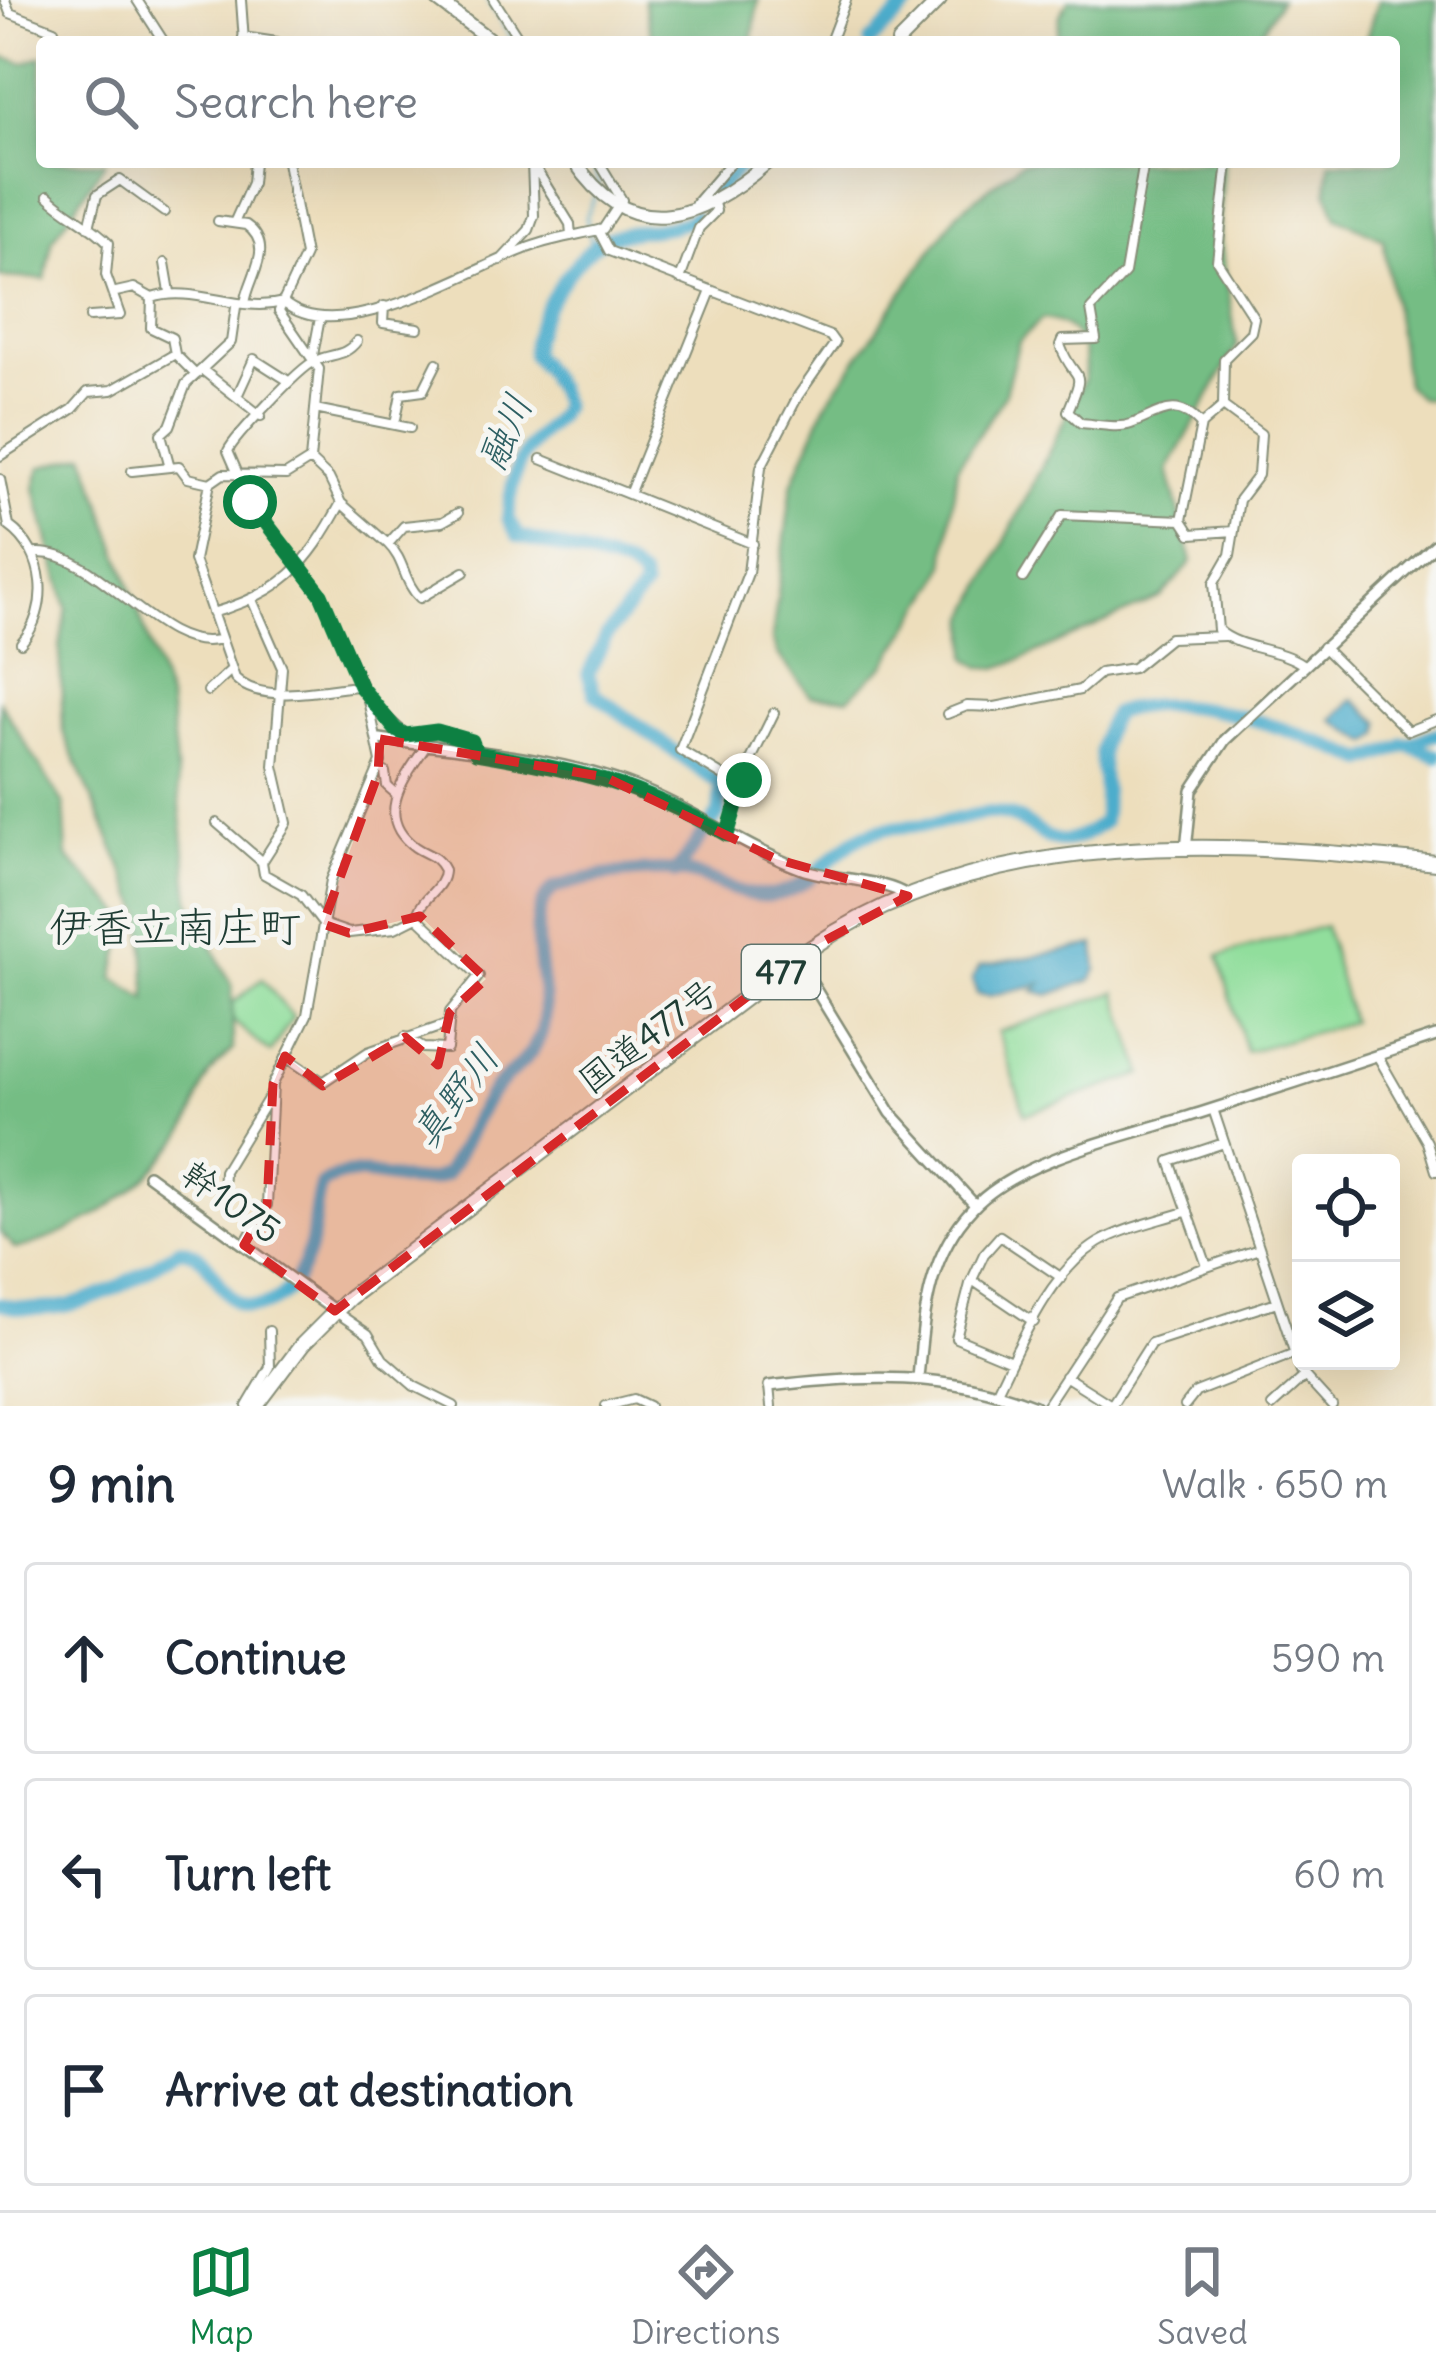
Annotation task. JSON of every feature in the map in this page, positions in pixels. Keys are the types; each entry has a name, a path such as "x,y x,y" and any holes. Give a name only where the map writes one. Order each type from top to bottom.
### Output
{"highway":[{"name":"国道477号","path":"256,1406 335,1311 796,959 845,925 908,896 1030,862 1186,850 1286,847 1436,863"}],"main road":[{"path":"436,0 485,36"},
{"path":"904,36 935,2"},
{"path":"578,168 619,207 639,215 687,213 714,203 760,168"}],"street":[{"path":"5,0 10,13 54,29"},
{"path":"137,0 160,36"},
{"path":"241,0 244,36"},
{"path":"494,0 517,36"},
{"path":"832,36 846,0"},
{"path":"234,223 252,183 253,168"},
{"path":"288,168 305,255 279,311 314,358"},
{"path":"501,260 530,230 532,168"},
{"path":"536,168 570,224 571,236"},
{"path":"116,292 134,288 152,298 170,292 241,305 283,302 320,318 418,298 501,260 598,230 622,200 603,168"},
{"path":"687,213 726,168"},
{"path":"1143,168 1125,273 1090,309 1096,339 1088,343 1062,340 1060,345 1080,380 1068,410 1082,423 1129,426 1167,408 1188,413 1202,425"},
{"path":"1227,168 1217,261 1254,318 1251,332 1224,359 1223,406 1202,425 1182,520 1191,534 1234,531"},
{"path":"89,227 97,195 119,180 164,212"},
{"path":"48,196 76,224 89,227 109,243 106,275 116,292 120,315 90,317"},
{"path":"680,279 699,228 716,212 714,203"},
{"path":"170,467 161,434 201,374 231,343 261,254 255,231 218,221"},
{"path":"598,230 609,251 830,336 835,343 798,396 761,467 748,573 680,750 739,784"},
{"path":"165,263 170,292"},
{"path":"630,492 711,291"},
{"path":"152,298 151,328 172,338 175,354 238,394 261,416"},
{"path":"384,306 383,323 418,328"},
{"path":"320,318 310,460 286,476 223,474 210,483 194,560 232,669 243,686 282,692 360,686"},
{"path":"223,1197 224,1171 273,1090 307,1016 331,880 378,774 380,739 321,594 250,502 231,464 231,443 261,416 286,380 314,358 349,352 357,340"},
{"path":"0,456 73,409 88,392 112,390 175,354"},
{"path":"238,394 254,359 286,380"},
{"path":"394,425 401,394 423,392 437,363"},
{"path":"1223,406 1261,434 1258,475 1242,492 1230,555 1214,583 1218,630 1224,636"},
{"path":"316,409 410,428"},
{"path":"541,459 753,544"},
{"path":"310,460 329,478 341,503 405,562 410,586 420,598 464,572"},
{"path":"132,471 178,466 188,478 210,483"},
{"path":"0,479 9,526 37,553 60,554 180,634 209,643 221,639"},
{"path":"212,614 253,602 284,584 341,503"},
{"path":"388,544 404,526 442,522 458,513"},
{"path":"1023,578 1062,515 1182,520"},
{"path":"1186,850 1189,802 1197,779 1252,712 1436,544"},
{"path":"21,643 38,621 37,553"},
{"path":"253,602 279,652 282,692 274,766 287,823 262,862"},
{"path":"947,714 967,706 995,706 1080,690 1100,673 1133,668 1170,638 1224,636 1280,650 1302,664"},
{"path":"1322,646 1408,731 1436,720"},
{"path":"208,691 232,669"},
{"path":"368,700 406,735 459,735 472,741 476,753"},
{"path":"727,835 741,798 739,784 774,713"},
{"path":"380,739 632,785 727,835 832,880 897,888 908,896"},
{"path":"417,917 420,903 440,884 444,870 433,854 424,853 396,830 395,793 426,746"},
{"path":"385,772 387,786 395,793"},
{"path":"217,823 262,862 264,874 301,895 323,924 349,933 395,928 417,917"},
{"path":"405,1036 423,1048 447,1048 448,1024 479,976 417,917"},
{"path":"796,959 891,1113 975,1204"},
{"path":"285,1056 323,1082 405,1036 448,1024"},
{"path":"918,1378 932,1276 942,1250 975,1204 1020,1175 1436,1036"},
{"path":"1377,1055 1427,1142 1436,1172"},
{"path":"244,1245 267,1205 273,1090"},
{"path":"1213,1109 1292,1347"},
{"path":"1207,1266 1170,1161 1224,1143"},
{"name":"幹1075","path":"148,1175 335,1311"},
{"path":"997,1391 1062,1278 1096,1244 1188,1211"},
{"path":"1011,1361 956,1338 984,1254 1000,1236 1062,1278"},
{"path":"1046,1406 1117,1298 1259,1249"},
{"path":"972,1280 1034,1322"},
{"path":"1065,1376 1112,1406 1151,1342 1277,1302"},
{"path":"335,1311 368,1334 383,1360 413,1386 454,1406"},
{"path":"247,1406 270,1367 269,1331"},
{"path":"1184,1406 1196,1392 1292,1354"},
{"path":"1302,1370 1333,1406"},
{"path":"771,1406 769,1385 871,1376 997,1391 1035,1406"},
{"path":"1272,1406 1305,1376"},
{"path":"606,1406 634,1399 650,1406"}],"highlighted area":[{"path":"380,739 605,777 776,859 908,896 811,948 335,1311 244,1245 267,1205 273,1084 285,1056 323,1086 405,1037 438,1065 450,1012 486,979 420,916 349,933 323,924 378,774"}],"green space":[{"path":"644,0 758,0 753,36 652,36"},
{"path":"1069,0 1280,0 1259,36 1057,36 1060,15"},
{"path":"1378,0 1436,0 1436,400 1420,398 1406,385 1383,239 1337,217 1327,191 1329,168 1400,168 1400,36 1367,36"},
{"path":"0,56 24,63 36,58 36,168 101,168 52,241 45,279 0,277"},
{"path":"1014,168 1224,168 1219,231 1237,346 1168,470 1192,562 1161,597 1022,659 997,668 981,667 968,658 968,617 1084,380 1078,339 1064,325 1042,319 1019,341 1004,396 957,467 945,565 937,584 885,665 848,698 811,696 778,655 772,639 792,485 826,404 958,212"},
{"path":"85,454 169,702 190,900 232,986 233,1049 208,1076 182,1136 148,1175 86,1221 15,1249 0,1232 0,702 64,805 67,857 127,918 114,978 147,999 143,915 63,732 60,647 67,608 35,488 41,467"},
{"path":"1325,926 1351,1022 1246,1052 1219,956"},
{"path":"262,979 293,1017 270,1053 233,1021 232,1004"},
{"path":"1116,992 1143,1074 1025,1114 998,1032"}],"water":[{"path":"1353,699 1381,723 1380,734 1370,743 1332,720"},
{"path":"1095,945 1097,970 1091,980 1049,995 1034,991 1041,984 989,996 977,994 972,979 980,966"}],"waterway":[{"path":"487,0 510,36"},
{"name":"融川","path":"876,36 914,0"},
{"path":"594,168 599,187"},
{"name":"融川","path":"717,191 738,168"},
{"path":"592,248 586,216 595,196"},
{"name":"融川","path":"675,873 719,813 721,785 595,694 588,674 607,635 644,588 642,578 626,566 518,536 508,518 521,460 562,405 550,377 533,355 538,326 556,292 580,260 603,240 694,217"},
{"name":"真野川","path":"0,1304 49,1309 95,1298 179,1249 203,1261 237,1302 249,1307 265,1305 286,1293 303,1266 321,1185 351,1174 414,1181 445,1175 485,1102 540,1036 544,1009 537,934 544,901 554,888 617,874 666,871 694,874 754,895 779,894 802,884 851,842 871,832 988,813 1006,815 1042,835 1067,841 1103,822 1102,741 1115,713 1142,706 1173,705 1241,716 1365,761 1436,734"},
{"name":"真野川","path":"1405,744 1436,756"}],"district":[{"name":"伊香立南庄町","path":"175,927"}],"route":[{"path":"250,502 321,594 360,686 396,730 406,735 437,731 459,735 472,741 476,753 632,785 727,835 744,780"}]}
